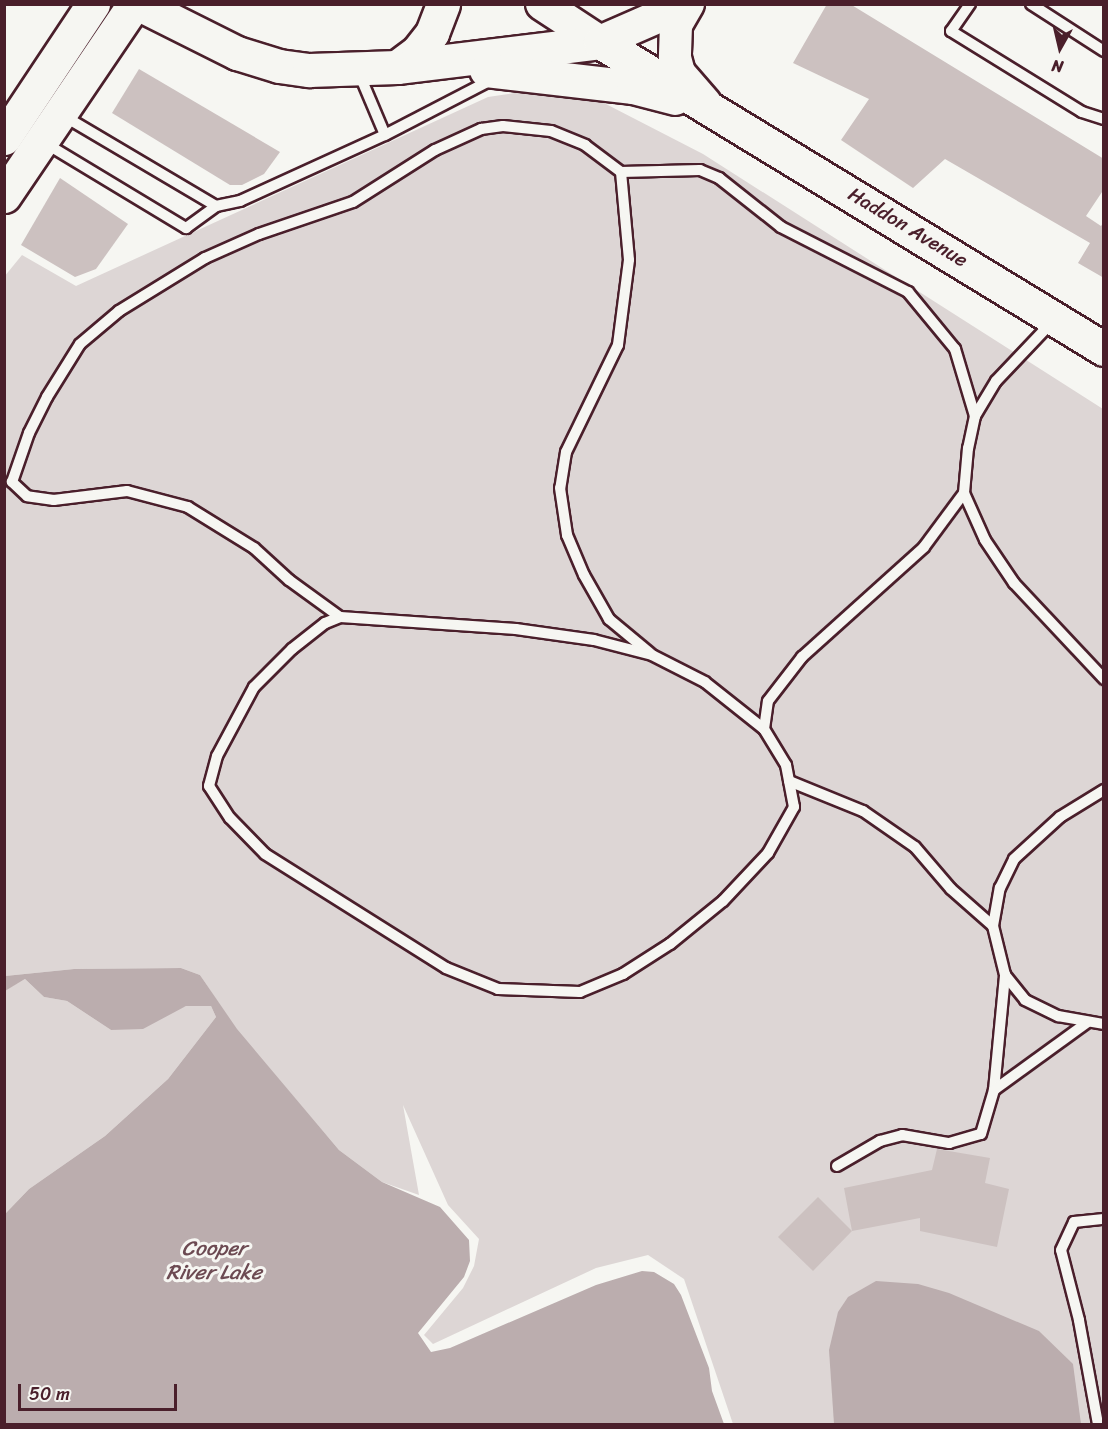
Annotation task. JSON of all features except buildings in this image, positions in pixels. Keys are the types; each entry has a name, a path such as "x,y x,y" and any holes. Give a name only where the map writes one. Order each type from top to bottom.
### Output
{"main road":[{"path":"397,67 418,51 432,33 443,4"},
{"path":"542,4 600,42 688,4"},
{"path":"688,4 676,25 675,57 690,90 711,107"},
{"path":"4,138 91,7"},
{"path":"4,196 131,12"},
{"name":"Haddon Avenue","path":"131,12 279,66 357,69 397,67 600,42 711,107 1104,349"},
{"name":"Haddon Avenue","path":"397,67 505,72 633,87 711,107"}],"lane":[{"path":"970,4 951,31 1082,112 1104,119"},
{"path":"1030,4 1104,51"},
{"path":"357,69 385,135"},
{"path":"43,142 186,228 216,206 240,201 444,108 505,72"},
{"path":"61,115 216,206"},
{"path":"340,617 289,580 254,548 188,507 127,491 54,500 27,496 16,490 12,482 29,433 74,353 119,311 196,263 259,234 353,202 435,150 481,129 503,126 551,131 585,145 621,172 700,170 719,178 781,227 908,292 955,349 975,416"},
{"path":"621,172 629,260 618,345 566,452 560,488 567,535 584,574 609,619 652,655"},
{"path":"1055,319 996,381 975,416 968,448 964,493 985,540 1014,583 1104,679"},
{"path":"764,729 768,701 802,657 924,547 964,493"},
{"path":"340,617 516,629 594,640 652,655 705,682 764,729 786,765 794,807 768,854 723,901 670,944 623,974 580,992 498,989 446,968 266,854 230,818 209,786 217,756 254,687 292,649 325,623 340,617"},
{"path":"789,781 863,811 906,841 993,926"},
{"path":"837,1166 880,1141 902,1135 949,1143 981,1134 994,1089 1005,975 993,926 1000,888 1014,859 1060,817 1103,790"},
{"path":"1005,975 1025,1000 1058,1016 1104,1024"},
{"path":"994,1089 1088,1022"},
{"path":"1098,1425 1079,1320 1060,1250 1074,1222 1104,1219"}],"shaded area":[{"path":"569,85 703,154 1103,409 1103,1424 733,1424 684,1279 648,1255 596,1268 433,1344 424,1335 463,1288 474,1266 479,1239 448,1205 403,1105 419,1195 382,1182 339,1150 236,1029 200,975 181,968 74,969 5,976 4,277 22,255 76,286 488,97"},
{"path":"25,979 44,997 67,1001 111,1030 186,1006 211,1006 216,1017 168,1079 105,1136 29,1189 5,1214 4,991"}],"water":[{"name":"Cooper River Lake","path":"181,968 200,975 237,1029 339,1150 382,1182 440,1207 469,1240 470,1261 464,1277 418,1333 431,1352 450,1348 596,1285 642,1271 654,1272 674,1284 681,1295 709,1368 712,1391 724,1424 5,1424 5,1214 29,1189 105,1136 168,1079 216,1017 211,1006 186,1006 143,1029 111,1030 67,1001 44,997 25,979 5,991 5,976 74,969"},
{"path":"876,1281 918,1284 949,1293 1039,1331 1073,1364 1081,1424 834,1424 829,1350 838,1312 848,1297"}]}
